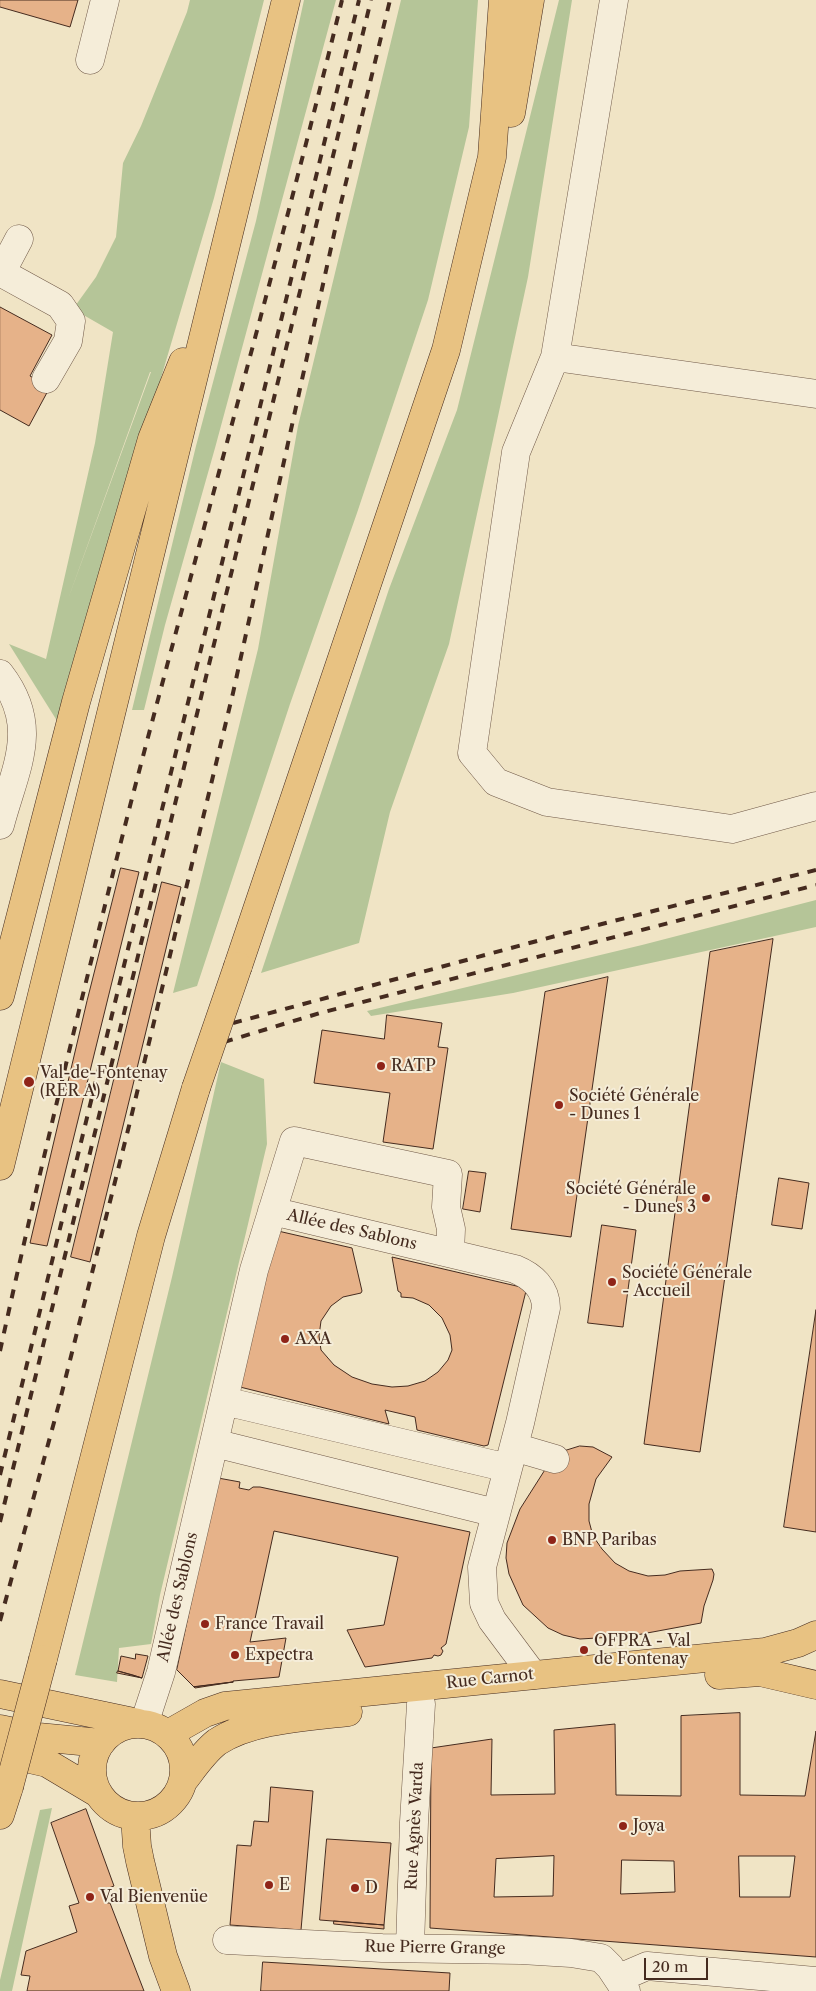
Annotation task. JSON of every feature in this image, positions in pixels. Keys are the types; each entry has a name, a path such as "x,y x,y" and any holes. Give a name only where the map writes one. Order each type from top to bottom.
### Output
{"main road":[{"path":"0,1166 286,0"},
{"path":"0,1815 43,1658 151,1236 196,1088 446,350 492,157 503,0"},
{"path":"492,157 508,133 530,0"},
{"path":"0,996 76,702 152,439 223,258"},
{"name":"Rue Carnot","path":"150,1727 225,1706 765,1652 789,1646 816,1635"},
{"name":"Rue Carnot","path":"184,1780 210,1748 255,1725 330,1714 421,1704 752,1672 774,1674 816,1684"},
{"path":"0,1694 150,1727 176,1743 185,1767 184,1780 180,1792 161,1811 135,1816 114,1810 99,1794 47,1763 0,1752"},
{"path":"99,1794 93,1782 92,1768 94,1755 101,1743 111,1732 123,1726 150,1727"},
{"path":"0,1729 38,1737 101,1743"},
{"path":"135,1816 140,1861 163,1956 176,1991"}],"street":[{"path":"90,60 105,0"},
{"path":"614,0 555,356 516,452 472,753 496,782 547,802 732,828 816,806"},
{"path":"19,239 0,273 60,306 71,322 68,341 46,379"},
{"path":"555,356 816,394"},
{"path":"0,674 16,698 24,730 21,751 0,824"},
{"path":"272,1211 294,1142 448,1174 446,1207 451,1229 450,1252"},
{"name":"Allée des Sablons","path":"150,1727 160,1672 254,1270 272,1211 502,1265 525,1273 534,1280 544,1294 546,1308 539,1341 482,1567 484,1603 492,1620 533,1675"},
{"path":"224,1401 511,1457 555,1459"},
{"path":"214,1443 496,1514"},
{"name":"Rue Agnès Varda","path":"410,1947 414,1822 421,1704"},
{"name":"Rue Pierre Grange","path":"227,1940 382,1948 410,1947 571,1953 601,1958 622,1985"},
{"path":"622,1985 647,1966 816,1981"}],"green space":[{"path":"190,0 264,0 214,198 59,724 9,644 46,659 95,443 113,332 73,309 96,277 116,237 123,163 141,126 187,12","holes":["150,372 151,372 67,602"]},
{"path":"304,0 336,0 215,448 165,625 144,710 132,710 196,446 256,221"},
{"path":"401,0 478,0 469,127 428,300 357,513 290,704 197,986 173,993 258,649 298,426"},
{"path":"559,0 572,0 528,277 449,644 390,812 359,943 261,973 389,589 457,410"},
{"path":"816,900 816,927 513,993 371,1016 367,1011 642,945"},
{"path":"221,1062 264,1079 267,1144 160,1595 151,1644 119,1648 117,1682 75,1675 172,1277"},
{"path":"52,1808 12,1991 0,1991 0,1980 40,1810"}],"building":[{"path":"0,0 78,0 70,27 0,7"},
{"path":"0,307 52,335 30,376 50,387 29,426 0,410"},
{"path":"121,868 139,872 47,1246 30,1243 87,1001"},
{"path":"162,882 181,887 90,1262 71,1257"},
{"name":"Société Générale - Dunes 3","path":"773,939 700,1452 644,1444 710,952"},
{"name":"Société Générale - Dunes 1","path":"608,977 571,1237 511,1229 545,992"},
{"name":"RATP","path":"387,1015 442,1023 438,1047 448,1048 433,1149 383,1142 390,1093 314,1083 322,1030 384,1039"},
{"path":"469,1171 486,1173 480,1212 463,1209"},
{"path":"779,1178 809,1183 802,1229 772,1225"},
{"name":"Société Générale - Accueil","path":"602,1225 636,1230 623,1327 588,1323"},
{"name":"AXA","path":"278,1231 352,1248 362,1291 361,1293 343,1297 331,1306 321,1321 319,1336 321,1350 334,1365 352,1377 372,1384 392,1387 408,1386 425,1381 438,1372 448,1360 452,1350 450,1335 442,1318 429,1305 413,1298 401,1297 401,1293 398,1291 392,1257 525,1288 524,1290 526,1291 488,1445 484,1446 417,1430 415,1417 385,1410 389,1424 240,1387"},
{"path":"816,1310 816,1532 784,1527"},
{"name":"BNP Paribas","path":"580,1446 593,1447 612,1457 596,1479 589,1504 589,1521 593,1536 615,1563 629,1571 648,1576 712,1569 714,1574 713,1580 704,1606 701,1623 631,1636 580,1639 563,1635 548,1628 523,1605 509,1574 506,1558 507,1543 520,1509 548,1465 564,1451"},
{"path":"218,1478 240,1482 239,1488 249,1490 253,1487 260,1487 470,1532 446,1644 441,1648 443,1651 441,1655 434,1655 432,1658 365,1667 347,1630 384,1625 398,1557 274,1531 250,1642 286,1638 279,1677 194,1687 177,1670"},
{"path":"136,1654 148,1656 142,1678 118,1671 121,1656 135,1659"},
{"path":"118,1671 133,1675 142,1678 117,1673"},
{"path":"233,1682 195,1688 194,1687"},
{"name":"Joya","path":"740,1713 740,1795 805,1796 816,1731 816,1957 430,1928 431,1748 492,1739 491,1795 555,1794 554,1730 615,1724 616,1795 681,1796 681,1716","holes":["554,1856 553,1896 494,1897 496,1859","739,1856 795,1856 790,1897 740,1897","622,1860 674,1861 675,1892 621,1894"]},
{"name":"E","path":"271,1787 313,1791 301,1930 230,1925 237,1845 251,1846 254,1821 268,1822"},
{"name":"Val Bienvenüe","path":"86,1809 114,1886 101,1891 107,1903 110,1903 144,1991 27,1991 30,1976 21,1975 26,1951 77,1932 69,1906 79,1903 51,1823"},
{"name":"D","path":"327,1839 391,1843 384,1925 320,1920"},
{"path":"334,1921 384,1925 384,1929 334,1924"},
{"path":"263,1962 450,1973 449,1991 261,1991"}],"railway":[{"path":"0,1351 63,1078 130,806 291,202 342,0"},
{"path":"0,1475 359,0"},
{"path":"0,1522 371,0"},
{"path":"0,1621 59,1404 129,1126 233,693 340,207 390,0"},
{"path":"233,1023 574,931 816,870"},
{"path":"224,1042 320,1013 816,885"}],"place":[{"name":"RATP","path":"381,1066"},
{"name":"Val-de-Fontenay (RER A)","path":"29,1082"},
{"name":"Société Générale - Dunes 1","path":"559,1105"},
{"name":"Société Générale - Dunes 3","path":"706,1198"},
{"name":"Société Générale - Accueil","path":"612,1282"},
{"name":"AXA","path":"285,1339"},
{"name":"BNP Paribas","path":"552,1540"},
{"name":"France Travail","path":"205,1624"},
{"name":"OFPRA - Val de Fontenay","path":"584,1650"},
{"name":"Expectra","path":"235,1655"},
{"name":"Joya","path":"623,1826"},
{"name":"E","path":"269,1885"},
{"name":"D","path":"355,1888"},
{"name":"Val Bienvenüe","path":"90,1897"}]}
